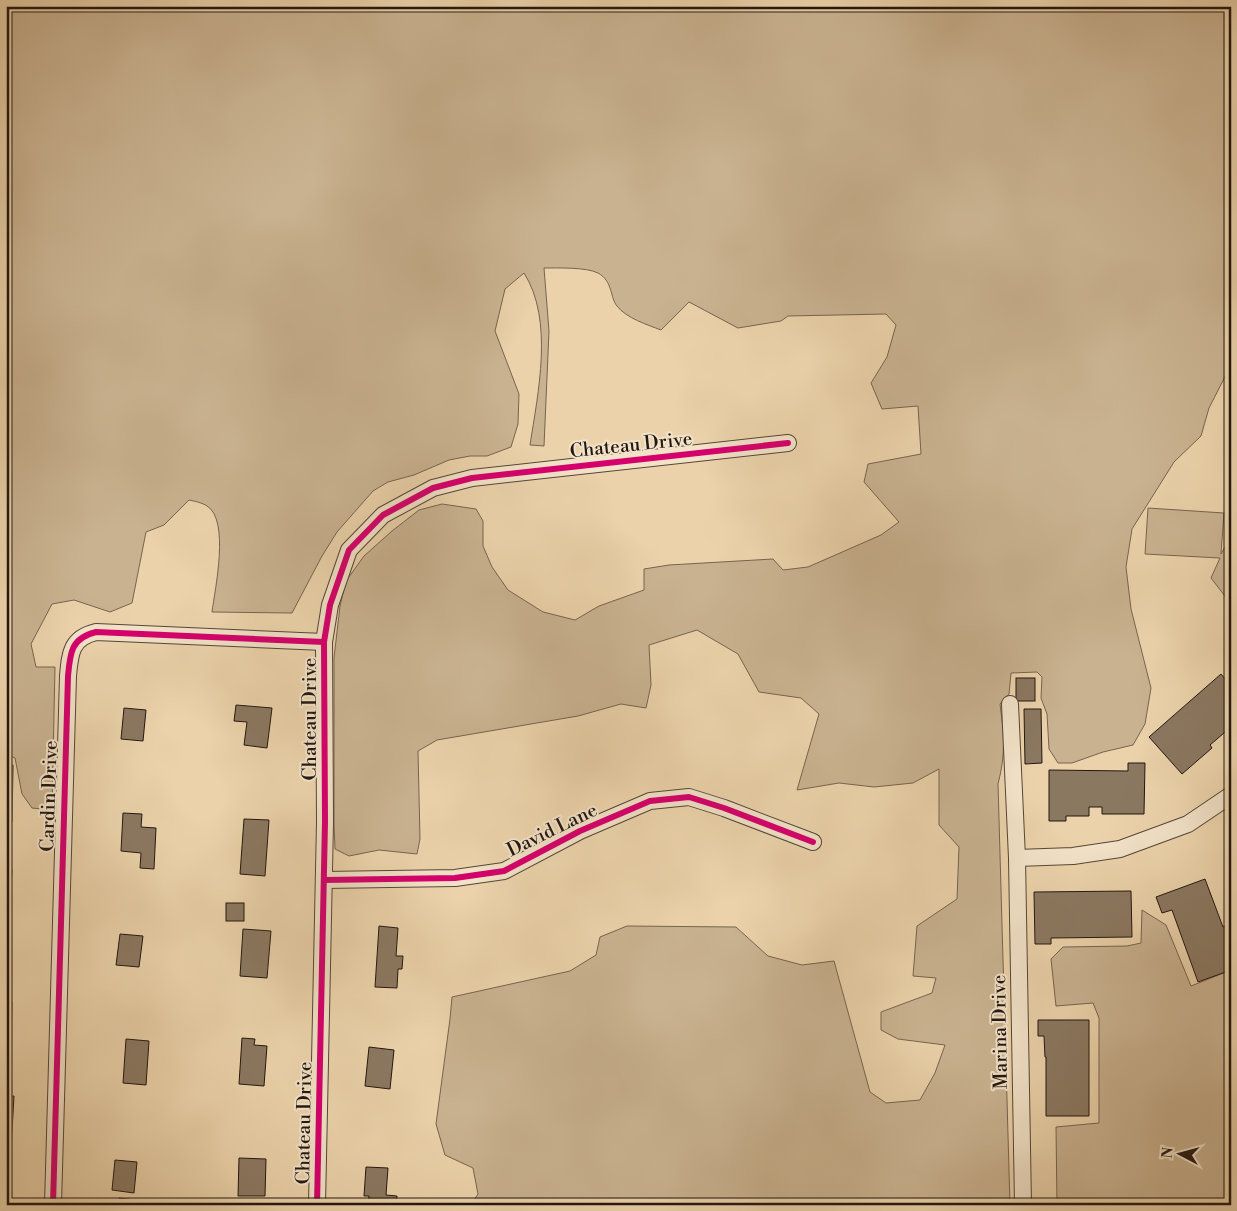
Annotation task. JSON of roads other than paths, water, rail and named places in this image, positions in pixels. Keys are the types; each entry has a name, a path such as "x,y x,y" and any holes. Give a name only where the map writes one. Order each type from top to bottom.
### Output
{"street":[{"name":"Chateau Drive","path":"317,1205 324,880 324,642 330,606 348,550 383,515 433,488 472,478 788,443"},
{"name":"Cardin Drive","path":"53,1205 70,652 86,634 96,632 324,642"},
{"name":"Marina Drive","path":"1010,704 1017,858 1023,1205"},
{"path":"1017,858 1074,856 1120,849 1188,824 1231,795"},
{"name":"David Lane","path":"324,880 455,878 504,871 580,831 650,801 689,797 724,808 813,842"}]}
